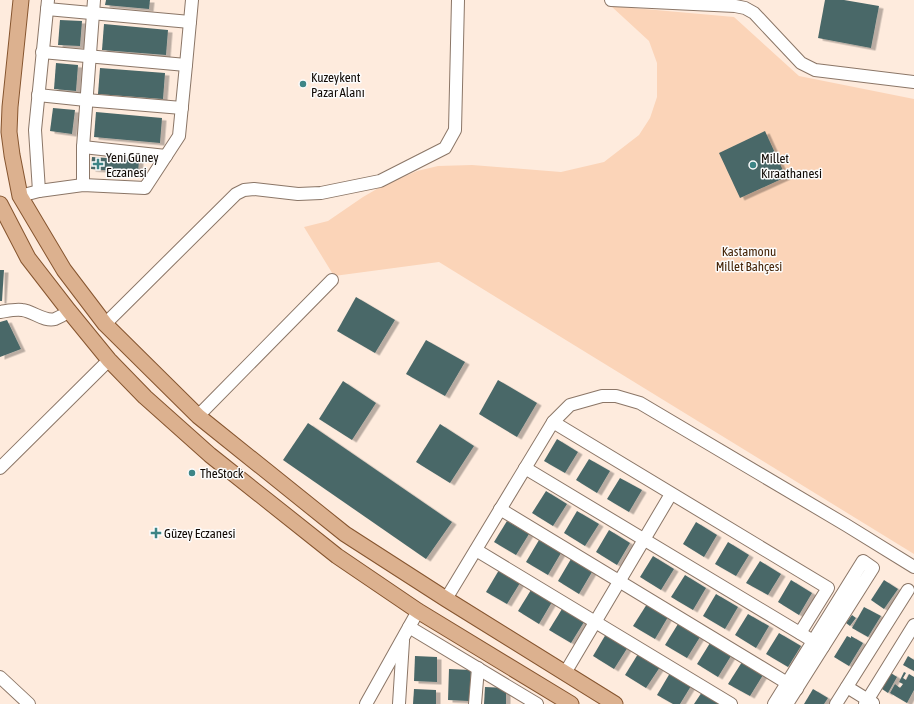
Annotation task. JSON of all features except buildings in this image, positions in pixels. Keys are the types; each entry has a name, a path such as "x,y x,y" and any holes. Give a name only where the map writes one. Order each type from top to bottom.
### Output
{"main road":[{"path":"21,0 10,107 9,132 20,196 64,270 105,324 198,416 345,534 615,704"},
{"path":"0,204 28,258 109,360 145,397 210,455 337,556 418,611 571,704"}],"street":[{"path":"83,185 83,147 94,0"},
{"path":"20,196 39,191 83,185 145,188 179,136 192,0"},
{"path":"105,324 236,194 244,190 254,189 298,194 321,193 380,181 445,148 455,130 458,0"},
{"path":"611,0 735,6 745,8 754,13 801,63 807,67 815,70 914,82"},
{"path":"39,191 35,130 47,4 93,13 190,22"},
{"path":"42,52 186,65"},
{"path":"38,96 182,108"},
{"path":"83,147 166,156"},
{"path":"198,416 332,280"},
{"path":"0,312 16,310 29,311 51,320 69,311"},
{"path":"0,468 109,360"},
{"path":"446,599 552,422 570,405 602,396 616,396 640,402 914,567"},
{"path":"552,422 828,588 800,634"},
{"path":"525,468 818,644"},
{"path":"565,673 671,494"},
{"path":"500,509 792,686"},
{"path":"476,550 731,704"},
{"path":"774,704 792,686 818,644 862,562 873,568 818,644"},
{"path":"836,704 908,590"},
{"path":"366,704 418,611"},
{"path":"847,687 869,703 914,625"},
{"path":"406,632 478,668 537,704"},
{"path":"399,704 406,632"},
{"path":"475,704 478,668"},
{"path":"0,677 30,704"},
{"path":"787,704 792,686"}],"green space":[{"name":"Kastamonu Millet Bahçesi","path":"611,6 734,17 799,76 914,99 914,554 439,262 334,276 304,227 328,221 382,186 417,171 438,166 472,165 561,172 604,162 639,135 650,118 657,97 657,63 649,41"}],"place":[{"name":"Kuzeykent Pazar Alanı","path":"303,84"},
{"name":"Yeni Güney Eczanesi","path":"98,164"},
{"name":"Millet Kıraathanesi","path":"753,165"},
{"name":"TheStock","path":"192,473"},
{"name":"Güzey Eczanesi","path":"156,533"}]}
